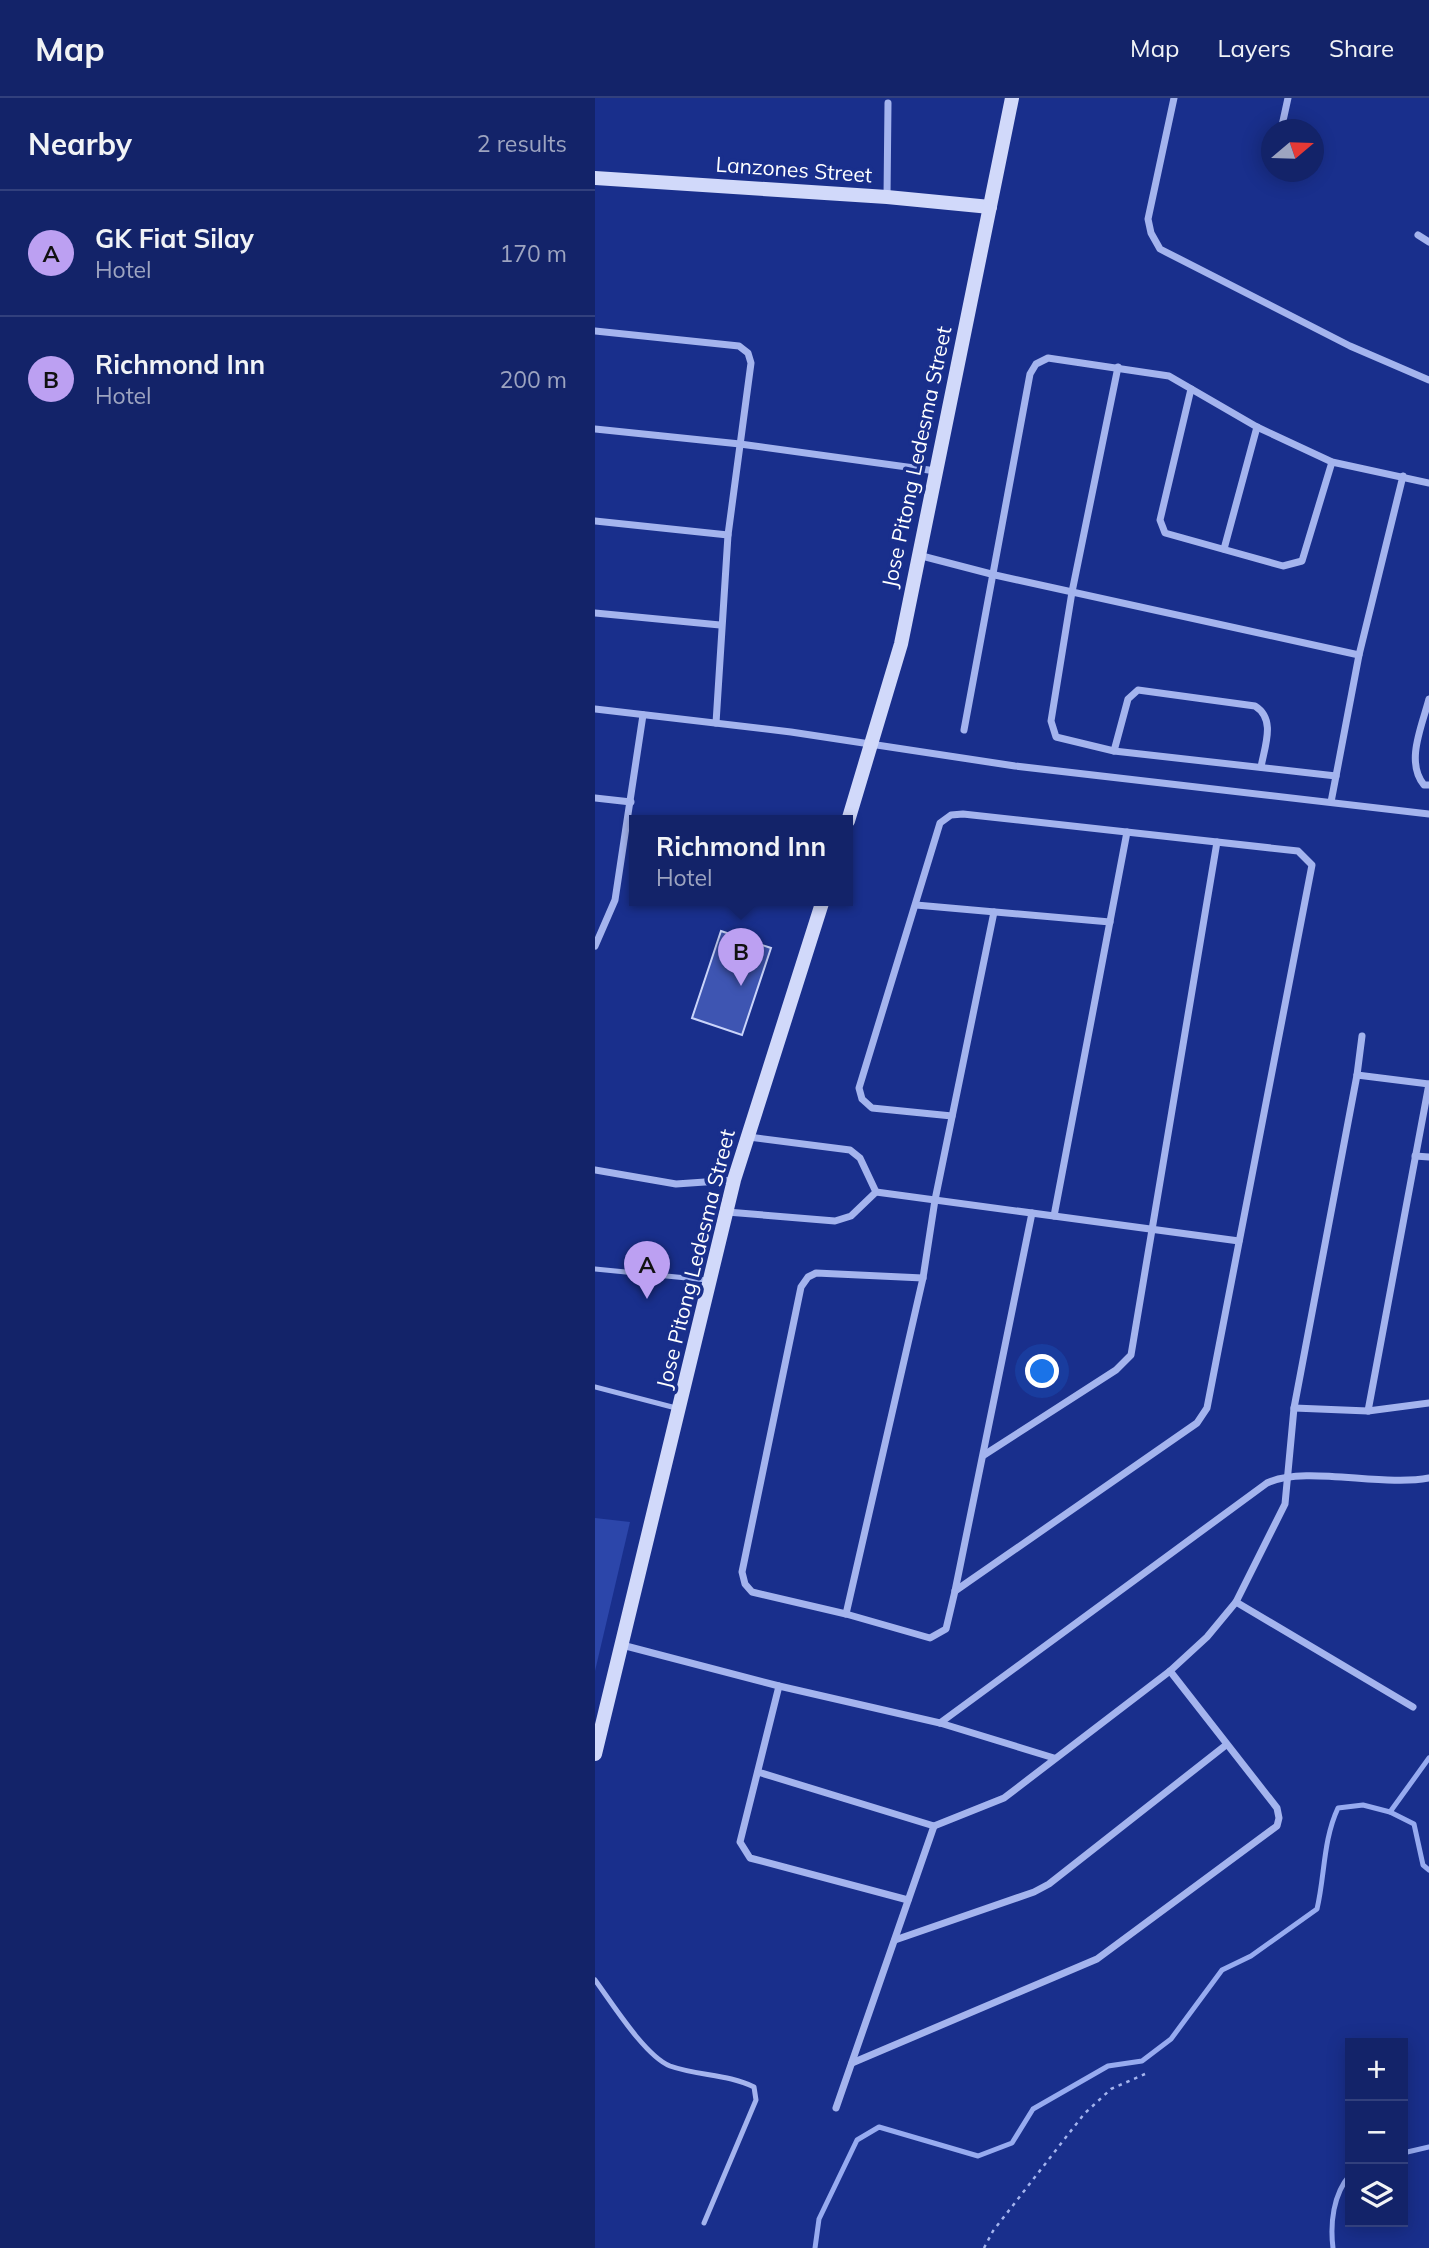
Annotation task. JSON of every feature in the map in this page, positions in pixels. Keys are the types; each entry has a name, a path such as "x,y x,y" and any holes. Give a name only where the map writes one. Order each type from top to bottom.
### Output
{"main road":[{"name":"Jose Pitong Ledesma Street","path":"850,815 901,644 1012,98"},
{"name":"Lanzones Street","path":"595,178 887,197 991,207"},
{"name":"Jose Pitong Ledesma Street","path":"595,1754 734,1180 821,906"}],"street":[{"path":"1174,98 1148,219 1151,233 1160,249 1350,346 1429,380"},
{"path":"1283,119 1288,98"},
{"path":"887,197 888,103"},
{"path":"1418,235 1429,242"},
{"path":"595,331 739,345 748,353 751,363 728,535 720,625 716,723"},
{"path":"964,730 995,575 1030,374 1036,364 1048,358 1169,376 1257,427 1332,462 1429,483"},
{"path":"1118,367 1072,592 1051,721 1056,737 1114,751 1336,776"},
{"path":"1191,389 1160,520 1165,533 1283,566 1302,561 1332,462"},
{"path":"1224,550 1257,427"},
{"path":"595,429 740,444 936,471"},
{"path":"1331,802 1359,655 1403,476"},
{"path":"595,521 728,535"},
{"path":"918,555 995,575 1359,655"},
{"path":"595,613 720,625"},
{"path":"1114,751 1128,699 1138,690 1255,706 1265,712 1268,722 1261,767"},
{"path":"1429,699 1415,757 1415,774 1424,785 1429,785"},
{"path":"595,709 872,744 1016,766 1429,814"},
{"path":"595,946 615,900 643,715"},
{"path":"595,798 631,802"},
{"path":"952,1116 871,1108 862,1099 859,1088 940,823 951,815 963,814 1298,851 1312,864 1207,1408 1197,1423 955,1591"},
{"path":"1054,1216 1127,832"},
{"path":"984,1455 1116,1370 1131,1355 1217,842"},
{"path":"916,905 1109,922"},
{"path":"846,1614 923,1278 935,1200 994,912"},
{"path":"758,1772 934,1826 1004,1798 1170,1671 1207,1637 1236,1602 1285,1504 1294,1408 1362,1036"},
{"path":"1357,1075 1429,1084 1368,1411"},
{"path":"749,1137 850,1150 860,1158 876,1192"},
{"path":"1415,1156 1429,1157"},
{"path":"595,1170 675,1185 734,1180"},
{"path":"876,1192 1238,1241"},
{"path":"727,1212 835,1221 851,1216 876,1192"},
{"path":"923,1278 816,1273 808,1277 801,1287 742,1572 745,1584 753,1592 846,1614 930,1639 946,1629 1032,1213"},
{"path":"1294,1408 1368,1411 1429,1403"},
{"path":"940,1723 1267,1483 1289,1476 1406,1483 1429,1478"},
{"path":"1236,1602 1413,1707"},
{"path":"622,1645 779,1686 940,1723 1053,1758"},
{"path":"852,2063 1097,1959 1277,1826 1277,1808 1170,1671"},
{"path":"779,1686 740,1842 750,1858 908,1900"},
{"path":"895,1940 1034,1892 1049,1884 1226,1745"},
{"path":"836,2108 934,1826"}],"lane":[{"path":"595,1269 710,1280"},
{"path":"595,1387 680,1409"},
{"path":"595,1980 660,2060 692,2072 740,2080 754,2087 756,2100 704,2223"}],"path":[{"path":"984,2248 993,2231 1084,2114 1111,2089 1145,2074"}],"shaded area":[{"path":"595,1518 630,1522 595,1671"}],"building":[{"path":"721,931 771,948 742,1035 692,1018"}],"waterway":[{"path":"815,2248 819,2219 857,2140 879,2127 978,2156 1012,2143 1033,2109 1108,2066 1142,2061 1171,2039 1222,1970 1251,1956 1317,1909 1327,1845 1338,1808 1363,1805 1390,1812 1429,1758"},
{"path":"1390,1812 1414,1824 1423,1865 1429,1870"},
{"path":"1408,2152 1429,2147"},
{"path":"1333,2248 1334,2210 1345,2182"}],"place":[{"name":"Richmond Inn","path":"741,986"},
{"name":"GK Fiat Silay","path":"647,1299"}]}
